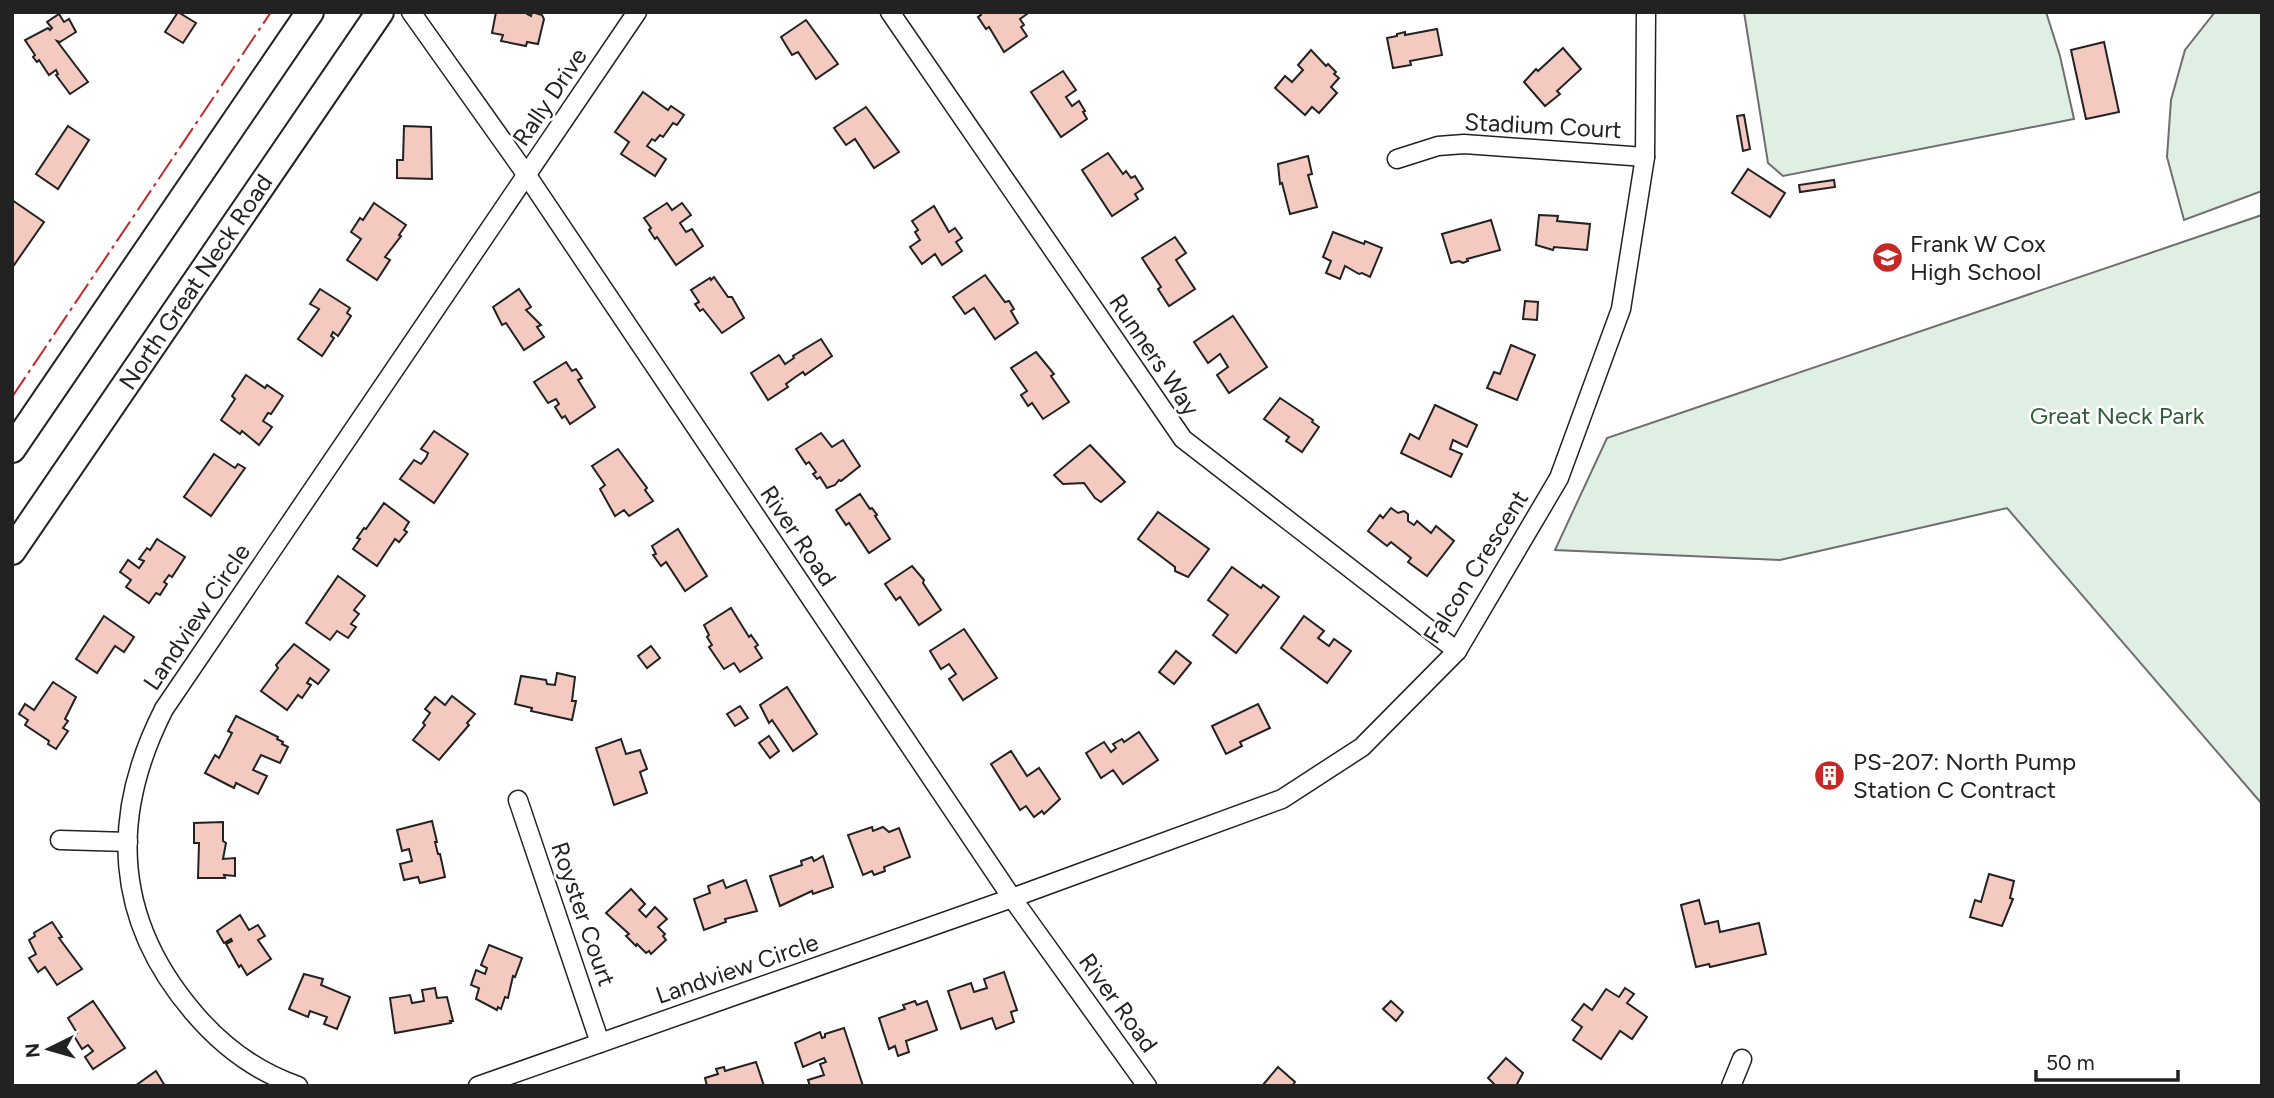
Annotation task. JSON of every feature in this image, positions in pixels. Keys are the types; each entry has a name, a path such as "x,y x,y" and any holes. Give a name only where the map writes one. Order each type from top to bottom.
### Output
{"main road":[{"path":"12,449 310,12"},
{"name":"North Great Neck Road","path":"12,551 380,12"}],"street":[{"name":"River Road","path":"411,12 526,174 1012,898 1146,1086"},
{"name":"Rally Drive","path":"526,174 637,12"},
{"name":"Runners Way","path":"890,12 1183,439 1457,651"},
{"name":"Falcon Crescent","path":"1012,898 1282,799 1362,747 1457,651 1559,478 1621,309 1645,157 1646,12"},
{"name":"Stadium Court","path":"1397,159 1438,146 1464,144 1645,157"},
{"name":"Landview Circle","path":"294,1085 235,1053 205,1026 179,995 156,961 142,931 133,901 128,864 131,805 137,772 163,709 526,174"},
{"name":"Royster Court","path":"518,800 600,1043"},
{"path":"61,840 128,842"},
{"name":"Landview Circle","path":"478,1086 1012,898"},
{"path":"1731,1086 1742,1059"}],"green space":[{"path":"1744,12 2046,12 2060,56 2074,119 1783,176 1768,163"},
{"path":"2215,12 2262,12 2262,191 2184,220 2167,157 2171,100 2185,50"},
{"name":"Great Neck Park","path":"2262,215 2262,804 2007,508 1780,560 1555,550 1607,438"}],"building":[{"path":"178,12 196,23 183,43 165,32"},
{"path":"496,12 527,12 531,16 532,12 542,15 544,19 538,44 527,42 526,46 501,41 503,35 492,33"},
{"path":"979,12 1026,12 1020,19 1024,25 1021,27 1027,36 1004,52 989,27 986,29 978,17 981,15"},
{"path":"59,14 64,22 69,19 76,32 60,42 57,41 88,82 70,94 56,75 56,70 49,75 39,60 37,62 25,40 48,28 50,30 52,28 47,22"},
{"path":"806,20 838,64 816,79 798,52 792,55 781,37"},
{"path":"1437,29 1442,55 1410,61 1411,65 1393,68 1387,38 1405,32 1405,35"},
{"path":"2104,42 2119,112 2086,119 2071,50"},
{"path":"1563,48 1581,69 1557,91 1560,94 1545,106 1524,82"},
{"path":"1311,50 1326,66 1328,64 1336,72 1334,74 1339,78 1331,87 1337,93 1319,113 1312,107 1305,115 1275,88 1285,76 1292,82 1303,70 1298,65"},
{"path":"1063,71 1076,90 1066,97 1072,106 1079,101 1087,119 1061,137 1031,92"},
{"path":"643,92 668,110 671,106 684,115 677,125 673,123 663,137 660,135 655,141 652,139 647,146 666,159 655,176 621,154 629,142 615,132"},
{"path":"866,107 899,152 874,168 855,139 846,145 834,128"},
{"path":"1744,115 1750,149 1743,151 1737,116"},
{"path":"68,126 89,140 58,189 36,174"},
{"path":"404,126 431,127 432,179 397,178 397,160 403,160"},
{"path":"1108,153 1123,174 1126,171 1131,178 1135,176 1143,189 1135,194 1138,199 1112,216 1082,170"},
{"path":"1308,156 1312,174 1308,175 1317,207 1290,214 1282,183 1280,184 1278,164"},
{"path":"1748,169 1785,193 1770,217 1732,193"},
{"path":"1834,180 1835,187 1800,192 1799,185"},
{"path":"12,200 44,222 12,268"},
{"path":"374,203 406,225 385,257 390,260 377,280 347,260 361,239 351,232"},
{"path":"667,203 672,210 682,203 691,215 680,223 686,232 692,229 703,246 676,265 657,237 655,239 644,218"},
{"path":"934,206 949,232 955,228 962,238 956,242 962,251 942,265 935,254 922,264 910,247 920,240 912,221"},
{"path":"1539,215 1558,216 1557,221 1590,224 1587,250 1554,247 1553,250 1536,245"},
{"path":"1491,220 1500,250 1467,259 1468,261 1463,263 1451,263 1442,234"},
{"path":"1333,232 1382,248 1370,277 1345,266 1340,279 1326,273 1331,261 1323,257"},
{"path":"1175,237 1186,253 1176,260 1195,289 1169,306 1158,289 1161,287 1142,258"},
{"path":"985,275 1005,302 1009,301 1018,323 995,339 974,308 965,314 953,297"},
{"path":"714,277 728,297 732,297 744,318 722,333 703,309 700,311 695,304 699,302 691,290"},
{"path":"320,289 350,308 347,313 351,316 338,336 333,332 331,336 334,338 322,356 298,339 319,309 310,304"},
{"path":"519,289 531,307 526,310 541,325 537,327 544,337 524,350 506,323 502,325 493,307"},
{"path":"1525,301 1538,302 1537,320 1523,319"},
{"path":"1233,316 1267,367 1229,393 1217,375 1228,367 1220,354 1208,363 1194,342"},
{"path":"821,339 832,356 805,375 803,372 794,378 786,384 788,387 768,400 751,373 779,355 785,364"},
{"path":"1511,345 1535,355 1517,400 1487,388 1494,372 1500,374"},
{"path":"1036,352 1054,374 1051,376 1069,402 1043,419 1032,403 1028,406 1021,395 1027,391 1011,368"},
{"path":"566,362 572,371 576,369 582,378 578,380 595,407 570,424 555,407 559,404 556,399 548,403 534,382"},
{"path":"246,375 283,396 263,421 272,427 259,445 242,431 240,434 221,420"},
{"path":"1280,398 1319,427 1302,452 1286,441 1289,437 1264,419"},
{"path":"1435,405 1477,425 1467,447 1453,440 1450,449 1462,454 1451,477 1401,453 1410,434 1419,439"},
{"path":"434,431 468,454 434,503 400,479 414,460 421,464 426,458 428,453 421,449"},
{"path":"821,433 832,447 843,440 860,466 827,488 820,477 817,479 813,474 816,472 809,462 806,464 796,449"},
{"path":"1090,445 1125,482 1101,502 1084,483 1063,484 1054,475"},
{"path":"618,449 647,488 645,490 653,501 629,516 624,510 615,516 600,489 605,485 592,466"},
{"path":"214,454 235,468 238,464 245,468 211,516 184,497"},
{"path":"860,494 877,515 875,516 890,539 869,553 849,523 846,525 836,510"},
{"path":"384,503 409,522 404,530 407,532 399,542 395,539 377,566 353,549 360,539 357,538"},
{"path":"1391,508 1398,513 1404,511 1408,514 1408,521 1414,525 1417,521 1431,533 1436,526 1454,541 1427,576 1408,562 1411,558 1391,542 1387,546 1368,531 1380,515 1383,518"},
{"path":"1158,512 1209,549 1188,577 1175,571 1175,567 1138,539"},
{"path":"678,529 707,576 685,591 666,562 661,566 653,555 656,554 652,546"},
{"path":"157,539 185,557 172,577 169,575 164,582 167,584 160,595 156,593 149,603 126,587 131,580 120,572 128,560 139,568 144,561 139,559 147,548 150,550"},
{"path":"912,566 924,580 923,583 941,610 919,625 900,597 896,600 885,584"},
{"path":"1232,567 1279,597 1236,653 1213,635 1228,615 1208,600"},
{"path":"338,576 365,596 354,610 359,614 351,624 356,627 348,638 337,631 330,640 306,623"},
{"path":"731,608 749,637 751,635 758,645 755,647 762,658 740,672 734,663 724,669 709,647 712,645 704,625"},
{"path":"104,616 134,637 124,652 115,646 97,673 76,659"},
{"path":"1304,616 1324,631 1318,638 1329,646 1334,639 1351,651 1327,683 1281,648"},
{"path":"964,629 997,678 963,700 949,679 956,674 949,664 941,669 930,651"},
{"path":"294,644 329,670 318,684 310,678 307,683 311,685 302,698 298,695 287,710 261,691 278,668 276,665"},
{"path":"651,646 660,658 647,668 638,656"},
{"path":"1176,651 1191,663 1174,684 1159,672"},
{"path":"557,673 575,677 572,701 576,701 572,720 531,711 532,708 515,704 521,676 546,680 547,684 555,685"},
{"path":"53,682 76,697 65,719 68,721 63,728 68,731 56,749 25,725 28,720 19,714 25,704 34,710"},
{"path":"787,687 817,734 793,751 772,720 769,723 760,705"},
{"path":"452,696 475,714 439,760 413,740 425,725 423,723 430,713 425,709 435,697 445,705"},
{"path":"1258,704 1270,728 1240,742 1242,746 1226,754 1212,726"},
{"path":"740,706 748,718 735,726 727,714"},
{"path":"236,716 278,737 282,744 288,747 280,763 261,755 253,770 267,776 258,794 236,783 234,788 205,773 215,755 219,758 232,733 228,731"},
{"path":"1139,732 1158,760 1123,784 1113,770 1101,778 1086,753 1104,742 1111,752 1116,748 1113,744 1122,739 1124,742"},
{"path":"769,736 779,751 770,758 759,743"},
{"path":"621,739 626,754 640,750 647,769 640,772 647,793 614,805 596,748"},
{"path":"1011,751 1027,776 1039,768 1060,799 1044,814 1042,811 1034,817 1026,806 1020,810 991,764"},
{"name":"PS-207: North Pump Station C Contract","path":"1837,766 1840,783 1823,786 1820,769"},
{"path":"432,821 445,877 420,883 418,877 404,880 400,864 412,861 409,849 402,851 397,830"},
{"path":"223,822 223,841 226,843 223,859 235,858 235,876 198,878 199,843 194,843 194,823"},
{"path":"872,827 873,831 883,827 889,832 899,828 910,857 884,867 885,871 874,875 872,871 863,875 848,835"},
{"path":"823,856 833,887 813,894 812,891 780,906 770,876 802,865 801,861 812,857 814,861"},
{"path":"1989,874 2014,881 2010,898 2013,899 2002,926 1970,917 1975,900 1981,902"},
{"path":"723,880 726,888 746,880 757,911 725,919 726,922 704,930 694,899 710,893 708,886"},
{"path":"631,889 645,904 639,910 646,917 655,907 667,919 658,927 665,934 663,936 666,940 651,954 637,944 636,946 626,936 629,934 606,913"},
{"path":"1699,900 1705,924 1718,921 1720,932 1759,923 1766,954 1710,967 1709,964 1696,967 1681,905"},
{"path":"240,915 249,930 258,925 265,936 258,940 271,959 247,975 241,965 239,967 226,944 232,941 231,939 224,943 217,931"},
{"path":"52,922 62,937 59,938 82,969 57,985 45,967 38,972 29,958 36,954 29,940 35,936 34,933"},
{"path":"489,945 522,958 515,977 513,976 508,998 505,997 501,1009 498,1007 497,1010 476,999 479,988 471,985 476,970 485,974 487,968 481,965"},
{"path":"1004,972 1017,1010 1011,1012 1014,1022 996,1029 992,1018 961,1029 948,991 971,983 974,992 987,988 984,979"},
{"path":"304,974 323,979 321,985 350,997 337,1029 324,1024 327,1017 310,1011 308,1017 289,1009"},
{"path":"435,988 437,998 447,997 453,1021 395,1033 390,998 410,995 412,1003 424,1001 422,990"},
{"path":"1625,988 1634,994 1627,1003 1647,1017 1632,1039 1620,1031 1601,1059 1573,1040 1582,1027 1572,1020 1584,1004 1592,1010 1606,989 1619,997"},
{"path":"93,1001 125,1048 93,1069 85,1057 93,1051 88,1045 82,1049 68,1018"},
{"path":"915,1001 917,1005 927,1001 937,1030 906,1041 909,1052 898,1056 895,1046 889,1049 879,1018 905,1009 903,1005"},
{"path":"1391,1001 1403,1012 1396,1021 1383,1009"},
{"path":"844,1028 863,1086 810,1086 808,1080 824,1075 820,1064 826,1062 824,1058 803,1067 795,1043 820,1032 822,1038 825,1034"},
{"path":"1506,1058 1523,1073 1516,1086 1496,1086 1488,1078"},
{"path":"756,1062 764,1086 707,1086 705,1078 718,1074 716,1069 724,1067 725,1071"},
{"path":"1278,1067 1295,1082 1292,1086 1262,1086"},
{"path":"156,1071 165,1086 135,1086"}],"power":[{"path":"12,397 271,12"}],"place":[{"name":"Frank W Cox High School","path":"1887,258"},
{"name":"PS-207: North Pump Station C Contract","path":"1830,776"}]}
